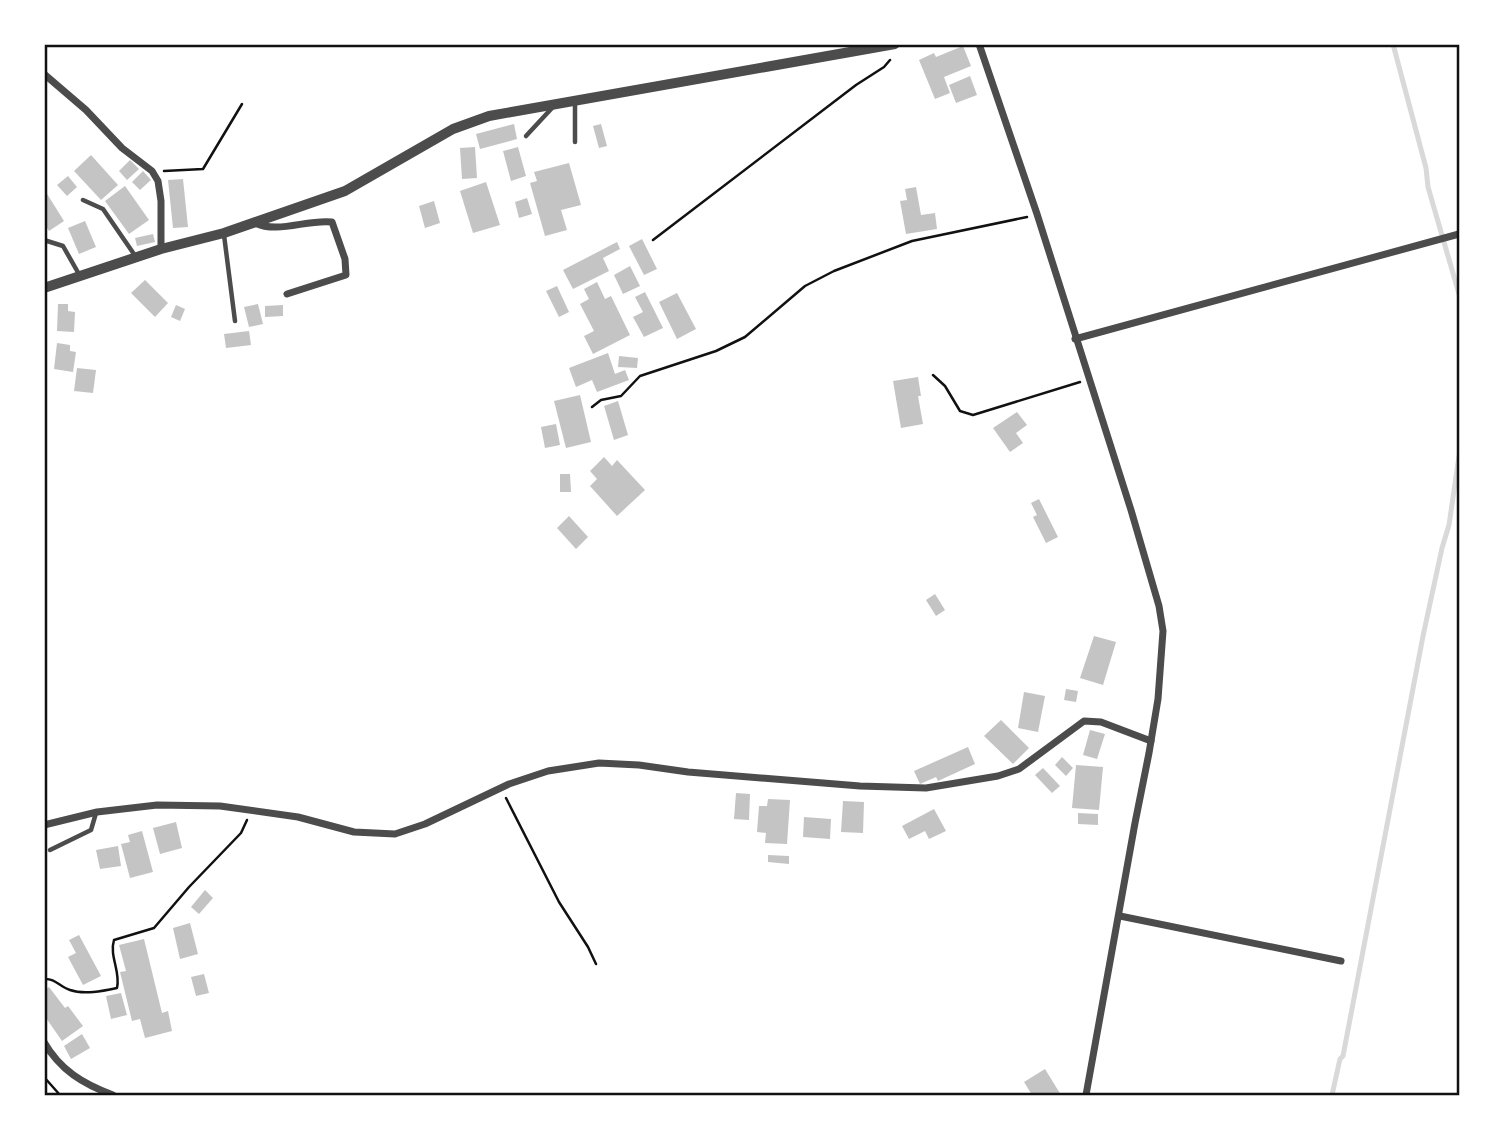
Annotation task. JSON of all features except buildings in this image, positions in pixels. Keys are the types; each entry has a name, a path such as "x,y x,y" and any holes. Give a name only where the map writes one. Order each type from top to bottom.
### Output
{"street":[{"path":"979,44 1089,379 1159,606 1163,631 1151,741 1086,1095"},
{"path":"44,288 161,248 224,233 345,191 453,129 489,116 892,45"},
{"path":"44,74 86,110 122,148 152,171 158,181 161,201 161,248"},
{"path":"254,223 266,228 332,222 345,259 346,275 287,294"},
{"path":"1075,339 1459,234"},
{"path":"44,825 97,812 157,805 220,806 298,817 354,832 395,834 425,824 501,788 548,771 599,764 639,765 688,772 860,786 926,788 998,776 1020,769 1084,722 1101,722 1151,741"},
{"path":"1120,916 1341,961"},
{"path":"44,1042 69,1074 89,1087 113,1095"}],"lane":[{"path":"575,101 575,142"},
{"path":"526,136 555,104"},
{"path":"83,200 103,209 137,257"},
{"path":"224,233 235,321"},
{"path":"44,240 62,246 80,277"},
{"path":"50,850 90,830 97,812"}],"path":[{"path":"653,240 887,64 892,45"},
{"path":"152,171 203,169 242,104"},
{"path":"592,407 601,400 621,396 640,376 716,351 745,337 805,286 834,271 912,241 1037,214"},
{"path":"933,375 945,386 960,411 973,415 1089,379"},
{"path":"501,788 559,902 596,964"},
{"path":"44,979 51,978 71,990 89,992 117,988 114,940 154,928 241,833 252,811"},
{"path":"44,1077 60,1095"}],"waterway":[{"path":"1393,44 1426,168 1428,187 1459,294"},
{"path":"1332,1095 1343,1056 1423,636 1449,525 1459,456"}]}
